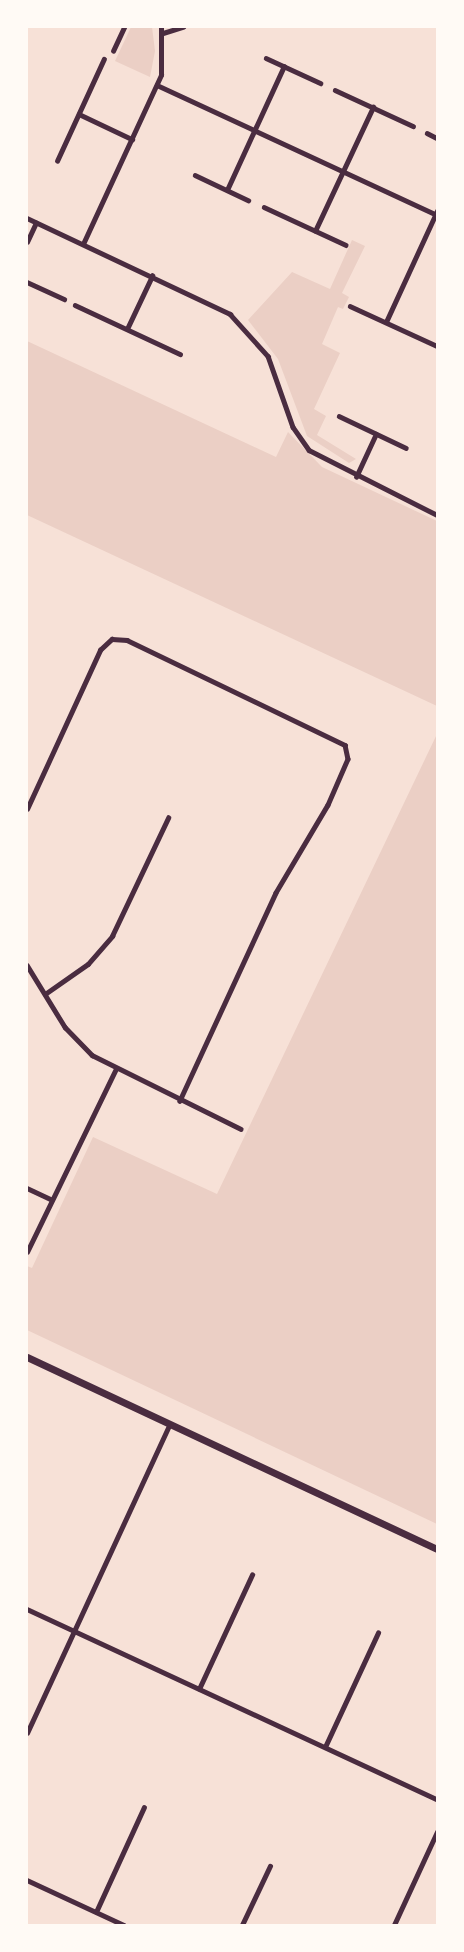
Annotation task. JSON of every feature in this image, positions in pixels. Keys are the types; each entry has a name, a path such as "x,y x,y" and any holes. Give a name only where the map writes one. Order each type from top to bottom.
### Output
{"main road":[{"path":"27,1357 437,1549"}],"street":[{"path":"113,51 124,27"},
{"path":"83,244 157,85 162,30 183,27"},
{"path":"266,58 320,83"},
{"path":"57,161 104,59"},
{"path":"227,190 284,66"},
{"path":"157,85 436,213 386,322"},
{"path":"335,90 413,126"},
{"path":"315,231 373,108"},
{"path":"79,114 132,139"},
{"path":"427,133 437,138"},
{"path":"195,175 248,200"},
{"path":"264,207 346,245"},
{"path":"27,218 222,309 246,328 272,364 304,443 322,460 437,515"},
{"path":"27,242 36,223"},
{"path":"127,330 152,276"},
{"path":"27,282 64,299"},
{"path":"75,305 180,354"},
{"path":"350,306 437,346"},
{"path":"339,416 406,448"},
{"path":"356,477 376,434"},
{"path":"27,809 100,650 112,639 127,640 326,732 347,748 348,759 328,805 276,893 180,1101"},
{"path":"45,994 88,964 112,936 168,818"},
{"path":"27,965 74,1037 116,1069 241,1129"},
{"path":"27,1252 116,1069"},
{"path":"27,1188 51,1199"},
{"path":"27,1733 170,1424"},
{"path":"199,1689 252,1575"},
{"path":"27,1609 437,1799"},
{"path":"325,1747 378,1633"},
{"path":"96,1912 144,1807"},
{"path":"394,1925 437,1832"},
{"path":"242,1925 270,1866"},
{"path":"27,1880 124,1925"}],"shaded area":[{"path":"131,27 152,27 155,51 150,77 115,61"},
{"path":"352,240 365,246 342,293 349,297 343,309 338,307 322,344 340,353 314,409 326,416 317,435 356,459 349,463 307,436 278,359 248,320 292,272 330,289"},
{"path":"27,341 276,457 288,432 322,467 437,521 437,706 27,515"},
{"path":"437,734 437,1524 27,1330 27,1266 32,1268 93,1137 217,1194"}]}
